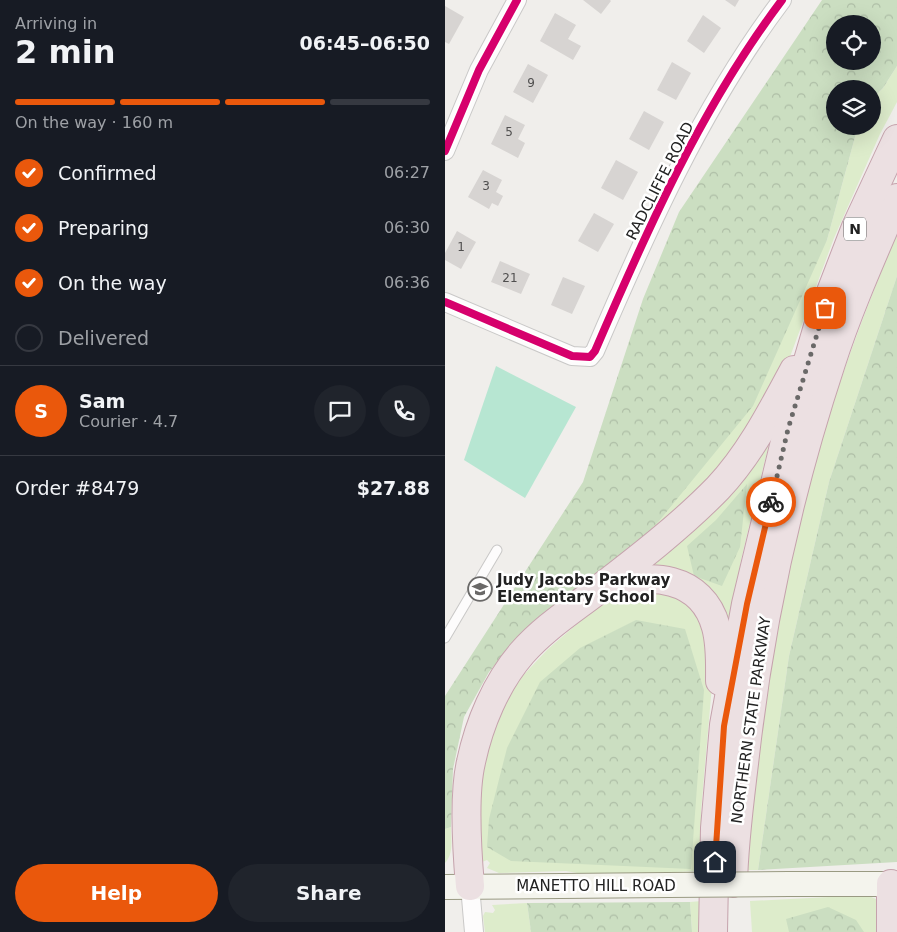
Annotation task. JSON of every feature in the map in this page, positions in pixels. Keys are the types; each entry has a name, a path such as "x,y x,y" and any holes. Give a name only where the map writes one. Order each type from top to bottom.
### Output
{"highway":[{"name":"NORTHERN STATE PARKWAY","path":"713,932 715,828 724,726 749,594 788,429 819,322 856,227 897,139"},
{"name":"NORTHERN STATE PARKWAY","path":"732,932 734,842 750,708 762,634 793,489 831,362 867,268 897,198"},
{"path":"458,887 470,764 477,737 489,705 507,673 521,654 560,618 594,593 695,510 719,486 755,438 819,322"},
{"path":"594,593 626,580 643,578 674,582 699,598 716,625 719,640 720,700 724,726"},
{"path":"891,932 894,884"}],"main road":[{"name":"MANETTO HILL ROAD","path":"458,887 894,884"}],"street":[{"path":"445,151 479,70 517,0"},
{"name":"RADCLIFFE ROAD","path":"445,302 563,352 582,358 590,357 595,351 663,200 720,94 782,0"},
{"path":"458,887 474,932"}],"lane":[{"path":"445,638 497,550"}],"green space":[{"path":"822,0 897,0 897,66 883,88 881,90 881,80 826,80 826,135 856,135 827,240 753,406 659,521 621,561 572,594 523,631 489,672 464,717 453,769 451,827 445,829 445,696 583,482 643,299 679,212"},
{"path":"897,66 897,102 881,132 881,90"},
{"path":"856,135 880,135 834,238 784,373 718,478 621,561 827,240"},
{"path":"897,234 897,276 829,482 789,656 758,870 747,870 766,692 781,603 800,516 831,409 869,303"},
{"path":"897,276 897,862 758,870 789,656 829,482"},
{"path":"496,366 576,407 525,498 464,460"},
{"path":"771,435 741,560 728,638 724,614 640,568"},
{"path":"747,484 740,547 722,586 694,576 687,546 716,520"},
{"path":"652,586 697,607 715,651 701,811 705,871 588,875 566,871 499,873 487,868 490,863 487,860 482,862 477,809 482,762 497,718 515,684 548,649 598,606 625,588"},
{"path":"636,620 685,629 704,690 691,869 511,861 487,847 489,819 507,748 540,682 580,648"},
{"path":"451,827 451,851 445,863 445,829"},
{"path":"867,895 878,900 885,932 752,932 750,901"},
{"path":"702,901 702,932 692,932 690,902"},
{"path":"690,902 692,932 531,932 527,903"},
{"path":"527,903 531,932 485,932 483,916 485,912 493,913 495,910 492,905"},
{"path":"828,907 856,920 864,932 789,932 786,919"}],"building":[{"path":"583,0 610,0 611,1 601,14"},
{"path":"725,0 739,0 735,7"},
{"path":"445,6 464,17 449,44 445,42"},
{"path":"555,13 576,25 568,39 581,46 573,60 540,41"},
{"path":"703,15 721,28 704,53 687,41"},
{"path":"672,62 691,73 676,100 657,90"},
{"path":"528,64 548,75 533,103 513,92"},
{"path":"644,111 664,122 649,150 629,139"},
{"path":"505,115 525,125 518,139 525,143 518,158 491,144"},
{"path":"616,160 638,172 623,200 601,188"},
{"path":"483,170 502,180 496,192 503,196 498,206 492,203 489,209 468,197"},
{"path":"594,213 614,224 598,252 578,241"},
{"path":"457,231 476,242 461,269 445,260 445,253"},
{"path":"500,261 530,274 521,294 491,282"},
{"path":"563,277 585,286 572,314 551,305"}],"cycle path":[{"path":"445,151 479,70 517,0"},
{"path":"445,302 572,356 590,357 595,351 656,215 701,126 726,83 782,0"}],"way so far":[{"path":"771,502 788,429 819,322 825,308"}],"place":[{"name":"Judy Jacobs Parkway Elementary School","path":"480,589"}],"route":[{"path":"715,862 715,828 724,726 747,604 771,502"}]}
